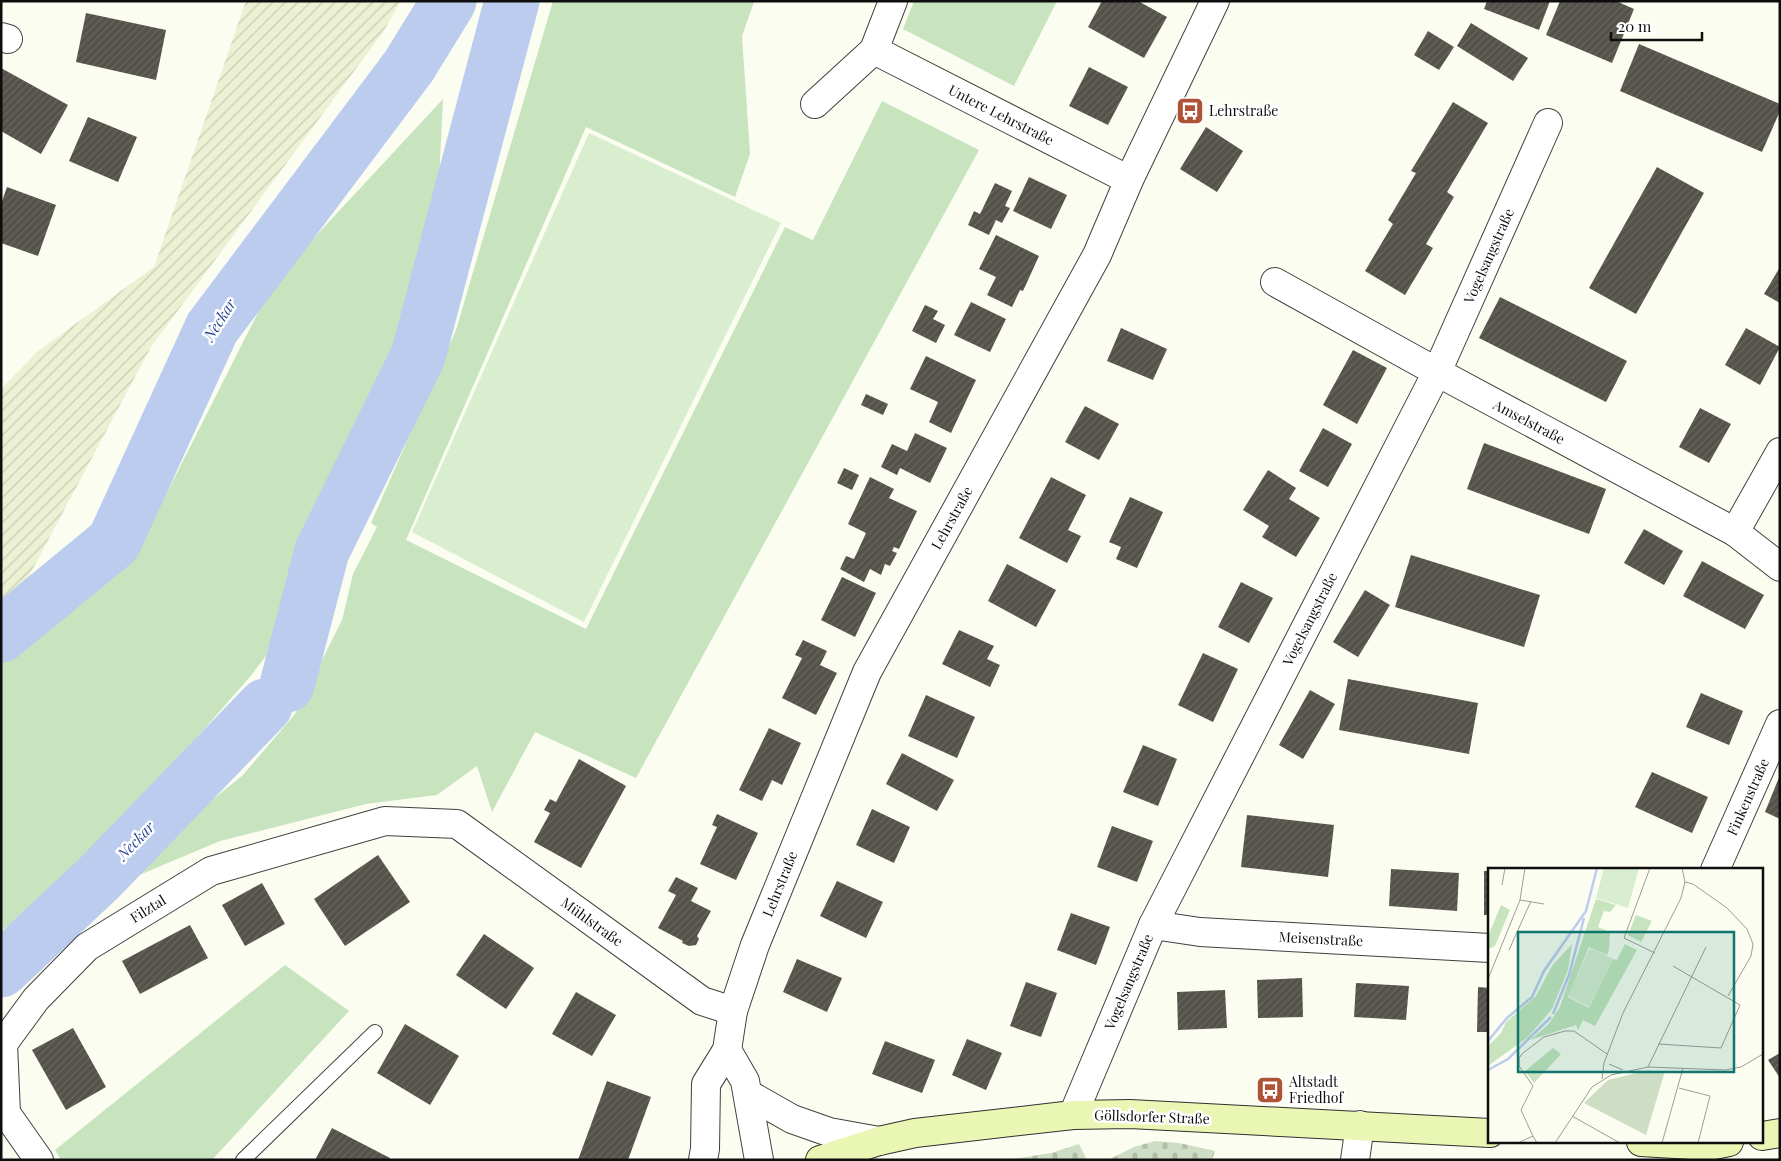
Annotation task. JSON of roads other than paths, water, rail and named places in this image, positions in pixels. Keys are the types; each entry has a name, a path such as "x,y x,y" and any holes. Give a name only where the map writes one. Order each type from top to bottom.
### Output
{"street":[{"path":"815,104 874,50 893,1"},
{"name":"Lehrstraße","path":"703,1160 705,1149 706,1084 727,1050 732,1011 755,945 867,672 1097,255 1129,180 1216,1"},
{"name":"Untere Lehrstraße","path":"874,50 1129,180"},
{"name":"Vogelsangstraße","path":"1073,1115 1153,925 1437,372 1548,123"},
{"name":"Amselstraße","path":"1275,282 1437,372 1736,532 1780,567"},
{"path":"1736,532 1780,452"},
{"name":"Finkenstraße","path":"1717,868 1780,724"},
{"name":"Filztal","path":"40,1160 6,1113 3,1044 36,999 87,947 211,871 385,821 457,824"},
{"name":"Mühlstraße","path":"457,824 702,1002 732,1011"},
{"name":"Meisenstraße","path":"1153,925 1200,932 1488,948"},
{"path":"727,1050 745,1081 759,1160"},
{"path":"748,1094 792,1119 828,1132 879,1141"},
{"name":"Göllsdorfer Straße","path":"820,1160 879,1141 915,1133 1073,1115 1130,1114 1488,1133"},
{"path":"1355,1160 1360,1125"},
{"path":"1764,1136 1780,1132"}],"lane":[{"path":"243,1160 375,1032"}],"waterway":[{"name":"Neckar","path":"1,635 114,542 212,328 409,66 449,1"},
{"name":"Neckar","path":"287,685 322,551 418,356 512,1"},
{"name":"Neckar","path":"1,970 100,877 265,706"}],"place":[{"name":"Lehrstraße","path":"1190,111"},
{"name":"Altstadt Friedhof","path":"1270,1090"}]}
